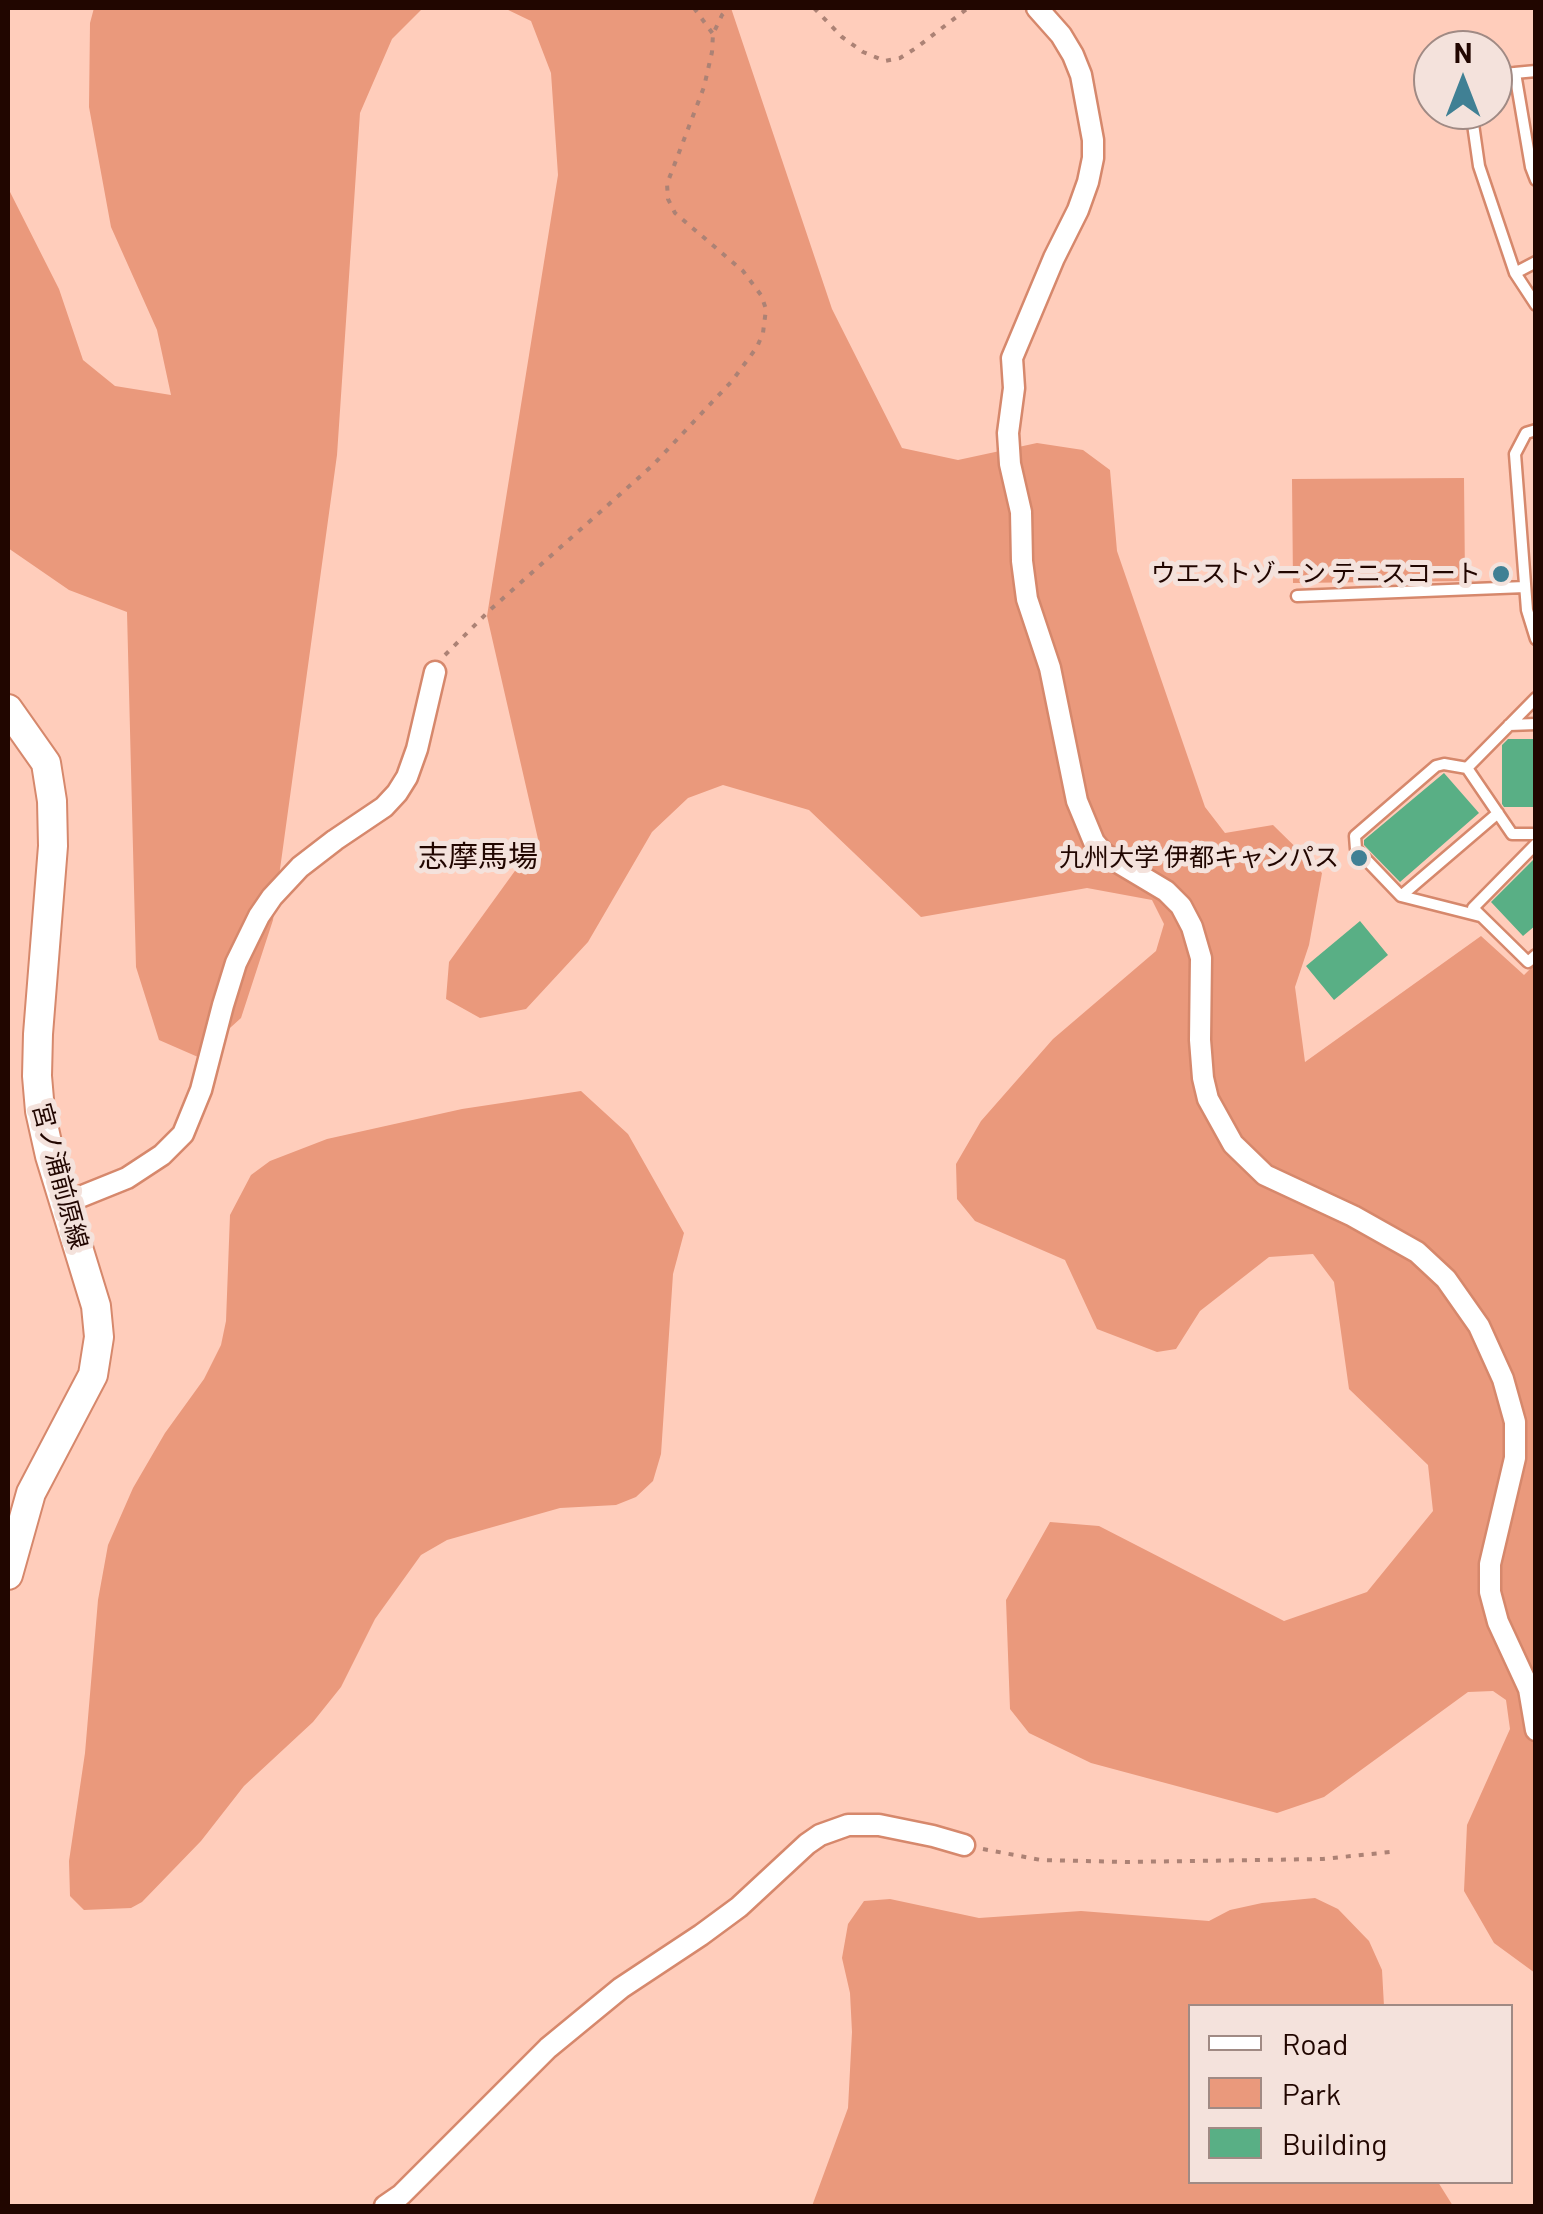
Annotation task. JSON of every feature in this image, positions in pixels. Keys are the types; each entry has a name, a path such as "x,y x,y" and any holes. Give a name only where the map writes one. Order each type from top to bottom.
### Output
{"main road":[{"name":"宮ノ浦前原線","path":"8,709 46,762 52,802 53,846 38,1034 40,1112 96,1306 99,1338 94,1375 32,1493 8,1576"}],"street":[{"path":"1037,8 1061,35 1082,76 1093,158 1078,210 1012,358 1014,388 1008,433 1028,598 1050,668 1077,801 1094,842 1104,854 1166,890 1192,926 1201,958 1203,1078 1208,1099 1233,1144 1266,1174 1393,1236 1417,1252 1446,1279 1480,1326 1504,1379 1515,1422 1515,1458 1490,1564 1490,1592 1498,1622 1529,1689 1536,1730"},
{"path":"65,1203 127,1178 162,1155 183,1134 201,1090 236,963 259,916 300,867 398,793 416,749 436,672"},
{"path":"385,2206 402,2195 548,2048 621,1988 739,1907 820,1835 848,1826 879,1824 964,1845"}],"lane":[{"path":"1536,71 1515,73 1530,167 1536,180"},
{"path":"1474,130 1479,166 1516,273 1536,305"},
{"path":"1516,273 1536,262"},
{"path":"1536,430 1526,433 1515,454 1527,610 1536,639"},
{"path":"1298,596 1525,587"},
{"path":"1467,768 1536,698"},
{"path":"1508,725 1536,724"},
{"path":"1480,916 1401,896 1356,849 1355,836 1436,766 1444,764 1467,768 1512,834 1536,834"},
{"path":"1401,896 1498,813"},
{"path":"1536,844 1473,908 1528,962 1536,955"}],"path":[{"path":"694,8 713,34"},
{"path":"436,672 446,652 652,465 732,381 763,334 766,309 761,295 743,271 675,212 668,199 667,184 704,87 713,34 729,8"},
{"path":"814,8 842,37 885,61 900,58 916,48 968,8"},
{"path":"964,1845 1040,1860 1075,1861 1323,1859 1390,1852"}],"green space":[{"path":"94,8 423,8 392,39 360,113 337,455 273,920 241,1018 198,1057 159,1040 136,967 127,612 69,590 8,548 8,188 59,289 83,360 115,386 171,395 157,330 111,227 89,107 90,23"},
{"path":"504,8 731,8 832,309 902,448 958,460 1037,443 1083,450 1110,470 1117,551 1205,807 1225,833 1273,825 1322,873 1309,945 1295,987 1305,1062 1481,936 1524,975 1535,964 1535,1973 1494,1943 1464,1891 1467,1825 1510,1729 1506,1700 1493,1691 1468,1692 1324,1797 1277,1813 1091,1763 1029,1733 1010,1709 1006,1600 1050,1522 1099,1526 1284,1621 1367,1592 1433,1511 1428,1465 1349,1389 1334,1282 1313,1254 1269,1257 1200,1311 1176,1349 1157,1352 1097,1329 1065,1260 975,1221 957,1199 956,1164 981,1121 1053,1039 1156,951 1164,924 1152,900 1087,888 921,917 809,810 723,785 688,798 652,832 588,942 526,1009 480,1018 446,999 449,962 538,839 487,616 558,175 551,73 531,21"},
{"path":"1464,478 1465,581 1293,583 1292,479"},
{"path":"581,1091 628,1134 684,1233 673,1274 661,1454 653,1481 636,1497 616,1505 560,1508 447,1540 421,1555 375,1619 341,1687 313,1722 244,1786 201,1841 142,1902 131,1908 84,1910 70,1896 69,1861 85,1753 98,1600 108,1545 133,1488 165,1433 204,1379 221,1345 226,1321 230,1215 251,1175 270,1161 327,1139 462,1109"},
{"path":"1315,1898 1338,1909 1369,1941 1382,1970 1384,2004 1188,2004 1188,2184 1439,2184 1453,2206 812,2206 848,2108 852,2032 850,1993 842,1958 848,1924 864,1901 890,1899 979,1918 1081,1911 1209,1921 1230,1910"}],"building":[{"path":"1508,739 1536,739 1536,807 1502,804 1502,745"},
{"path":"1444,773 1479,813 1400,882 1364,845 1364,840"},
{"path":"1536,857 1536,925 1523,936 1491,902"},
{"path":"1360,921 1388,955 1334,1000 1306,966"}],"place":[{"name":"ウエストゾーン テニスコート","path":"1501,574"},
{"name":"九州大学 伊都キャンパス","path":"1359,858"}],"district":[{"name":"志摩馬場","path":"478,857"}]}
